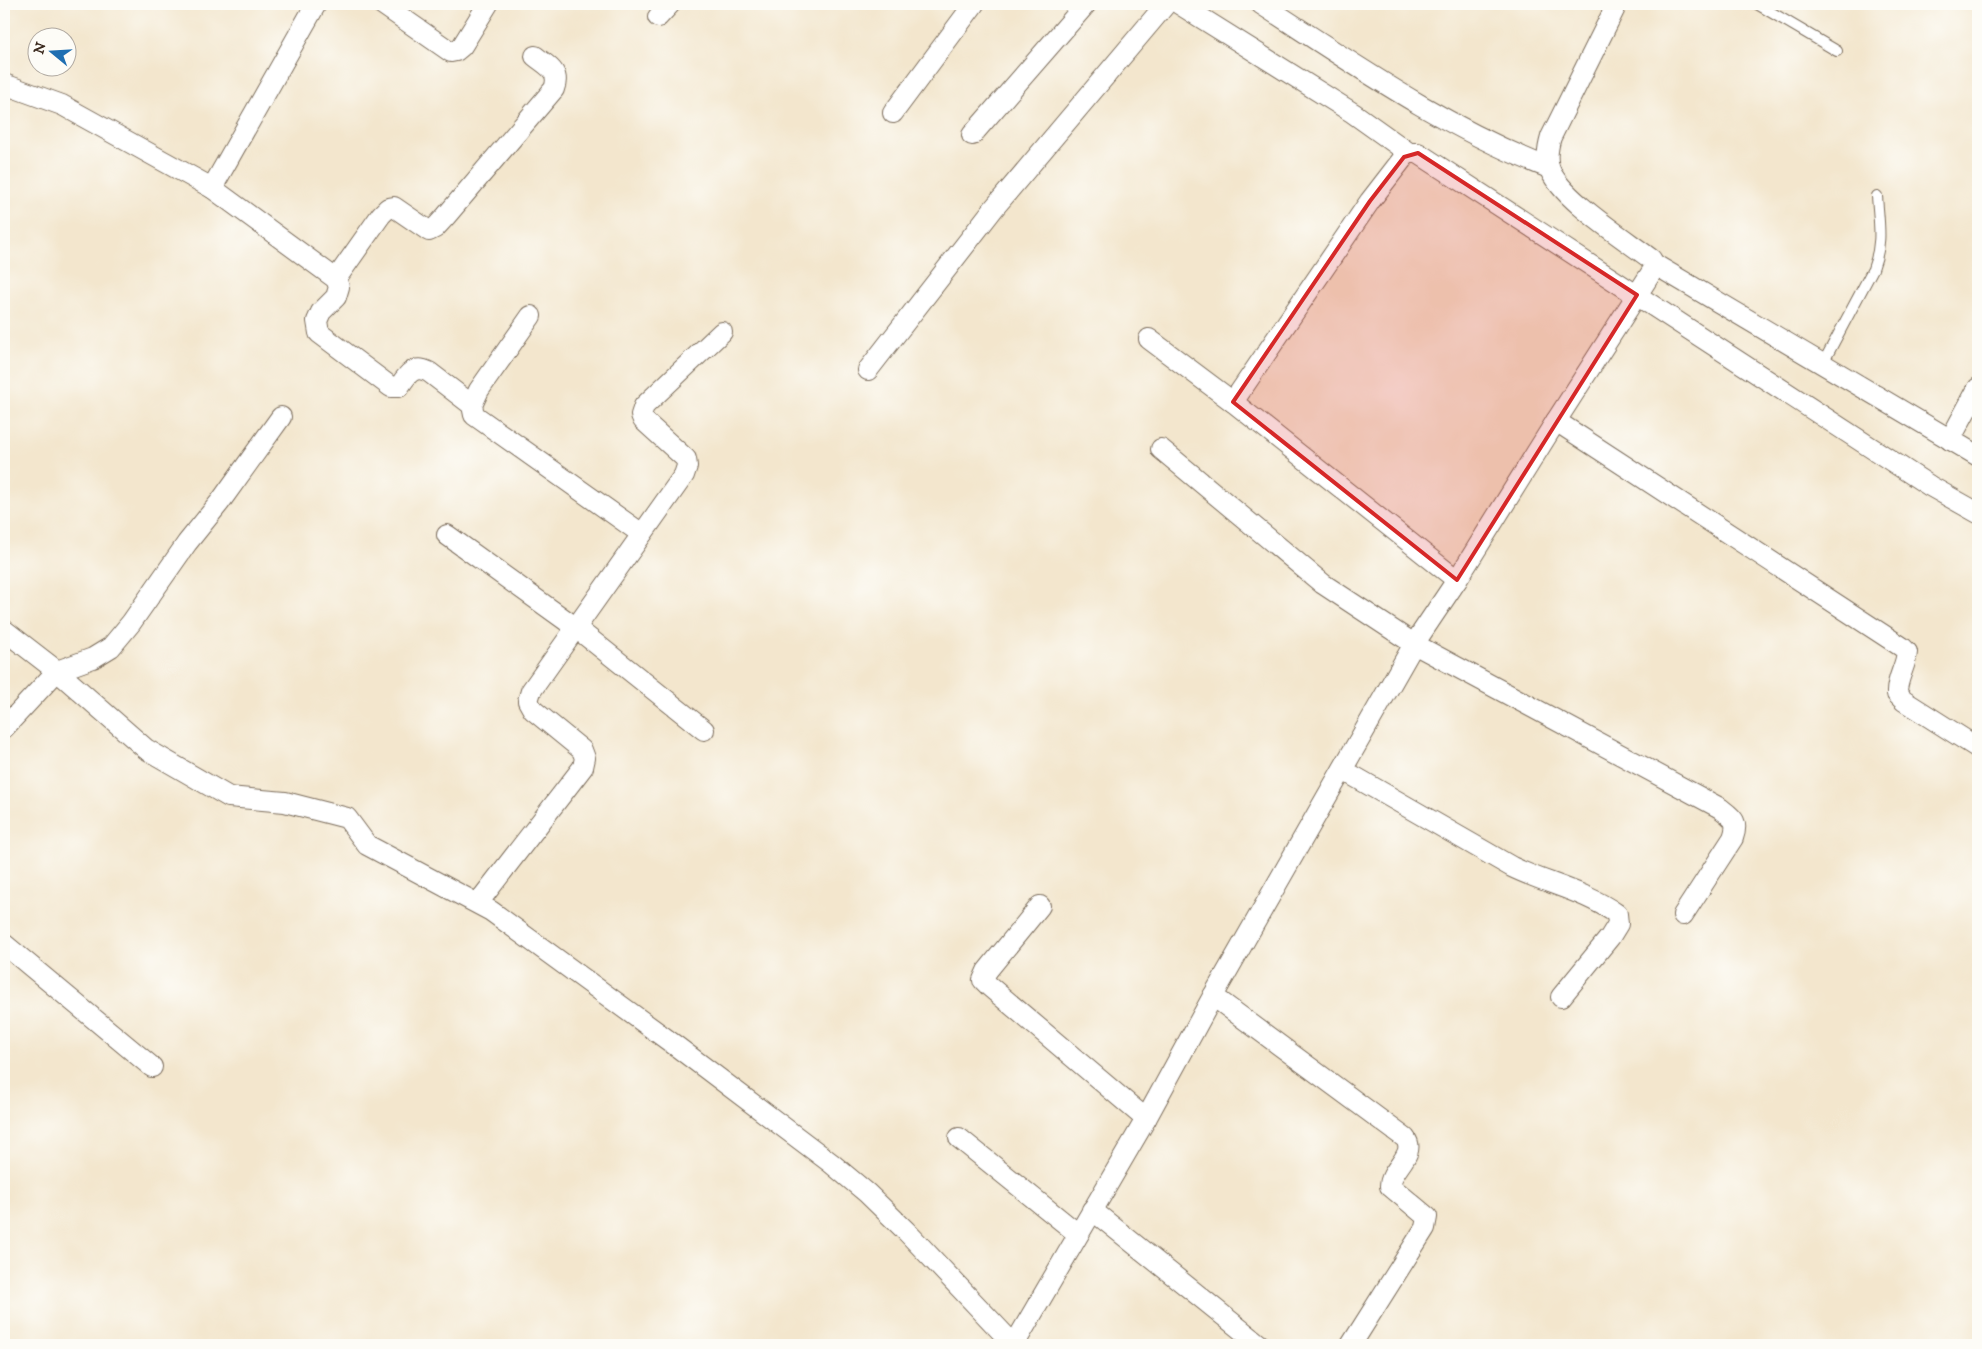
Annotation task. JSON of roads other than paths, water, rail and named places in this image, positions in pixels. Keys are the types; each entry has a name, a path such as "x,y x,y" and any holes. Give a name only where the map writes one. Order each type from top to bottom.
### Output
{"street":[{"path":"212,188 316,4"},
{"path":"382,4 451,52 456,51 462,46 488,4"},
{"path":"893,113 974,4"},
{"path":"972,135 1086,4"},
{"path":"868,370 994,208 1166,4"},
{"path":"1179,4 1353,113 1409,153 1418,154 1426,158 1648,278 1822,364 1978,456"},
{"path":"1261,4 1396,91 1479,138 1549,168"},
{"path":"4,630 57,671 146,749 229,797 285,802 347,818 367,845 478,903 676,1046 831,1163 867,1193 906,1231 1014,1345 1146,1120 1214,996 1414,644 1457,580 1556,420 1648,278 1651,259 1574,201 1562,188 1549,168 1548,148 1551,137 1617,4"},
{"path":"336,280 381,215 388,208 394,207 429,231 435,228 446,216 554,89 557,82 555,74 535,56"},
{"path":"4,84 62,105 212,188 336,280 339,287 336,297 321,312 317,321 319,333 391,387 399,387 413,370 422,368 472,405"},
{"path":"1233,402 1370,201 1396,165 1409,153"},
{"path":"1648,278 1930,486 1978,513"},
{"path":"531,316 478,390 472,405 474,414 642,534"},
{"path":"478,903 583,767 585,758 582,750 533,710 528,700 531,691 575,627 684,475 687,466 686,459 643,420 641,415 644,406 722,332"},
{"path":"1150,338 1457,580"},
{"path":"1950,440 1978,388"},
{"path":"4,728 57,671 93,658 111,647 131,623 187,543 220,502 281,417"},
{"path":"1556,420 1902,647 1907,652 1907,661 1896,685 1897,694 1904,701 1978,748"},
{"path":"1161,449 1323,584 1414,644 1720,808 1733,818 1737,828 1733,838 1683,915"},
{"path":"447,535 575,627 704,730"},
{"path":"1343,770 1512,867 1528,875 1584,894 1617,914 1618,924 1610,937 1561,997"},
{"path":"1040,906 987,971 983,980 1146,1120"},
{"path":"4,944 152,1067"},
{"path":"1214,996 1335,1085 1409,1143 1409,1150 1393,1175 1390,1186 1427,1217 1425,1228 1351,1345"},
{"path":"959,1138 1078,1234"},
{"path":"1092,1210 1260,1345"}],"lane":[{"path":"1757,4 1837,50"},
{"path":"1822,364 1872,270 1879,253 1876,196"}]}
